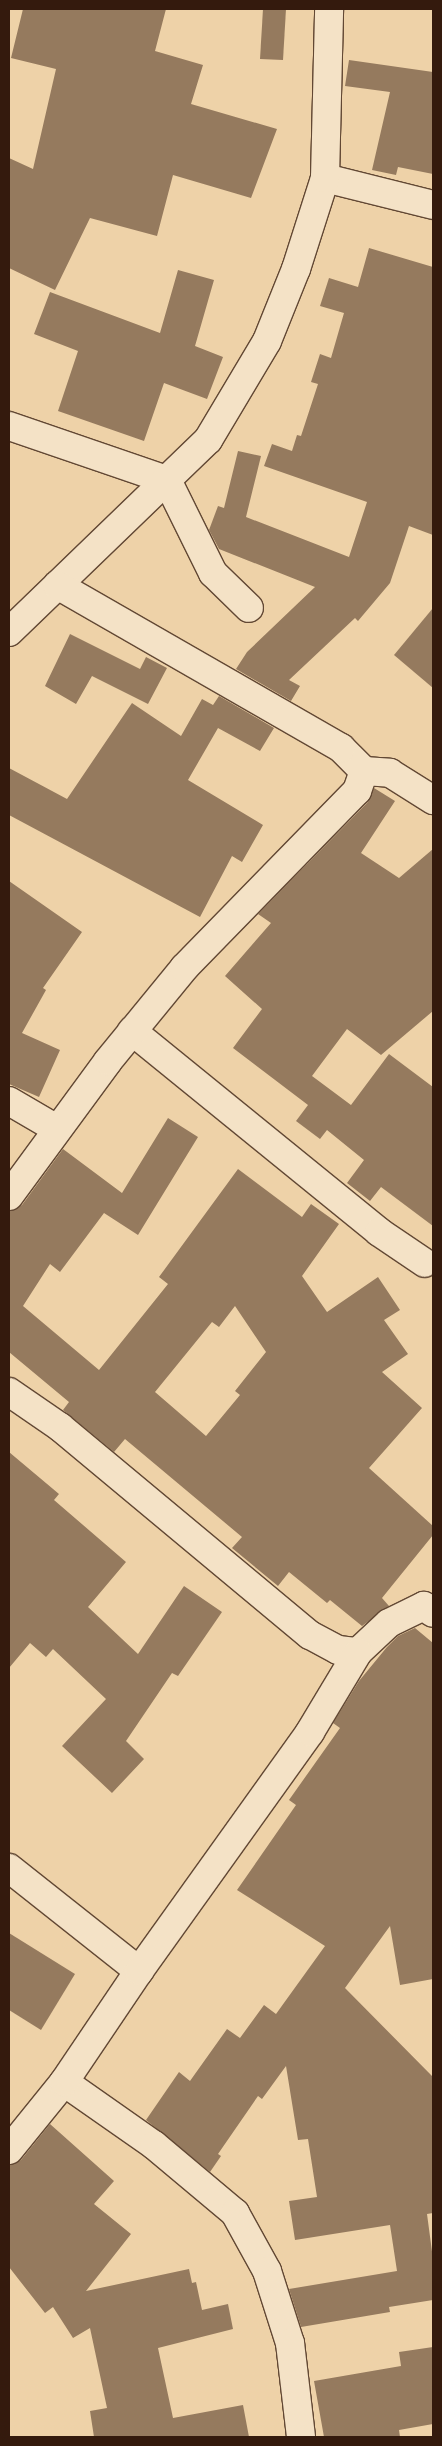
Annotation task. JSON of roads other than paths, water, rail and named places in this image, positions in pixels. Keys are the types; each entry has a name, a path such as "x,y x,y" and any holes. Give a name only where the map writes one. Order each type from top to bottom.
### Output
{"street":[{"path":"9,632 208,440 268,341 296,269 325,178 329,9"},
{"path":"325,178 433,205"},
{"path":"9,426 166,480 213,573 249,608"},
{"path":"58,585 341,748 364,771 390,773 433,800"},
{"path":"9,1196 57,1129 132,1031 184,968 357,791 364,771"},
{"path":"132,1031 379,1232 425,1263"},
{"path":"9,1101 57,1129"},
{"path":"9,1392 60,1427 310,1634 338,1650 358,1652"},
{"path":"9,2150 64,2082 139,1971 310,1732 358,1652 389,1623 430,1604"},
{"path":"9,1868 139,1971"},
{"path":"64,2082 154,2145 234,2213 267,2271 290,2343 301,2437"}]}
